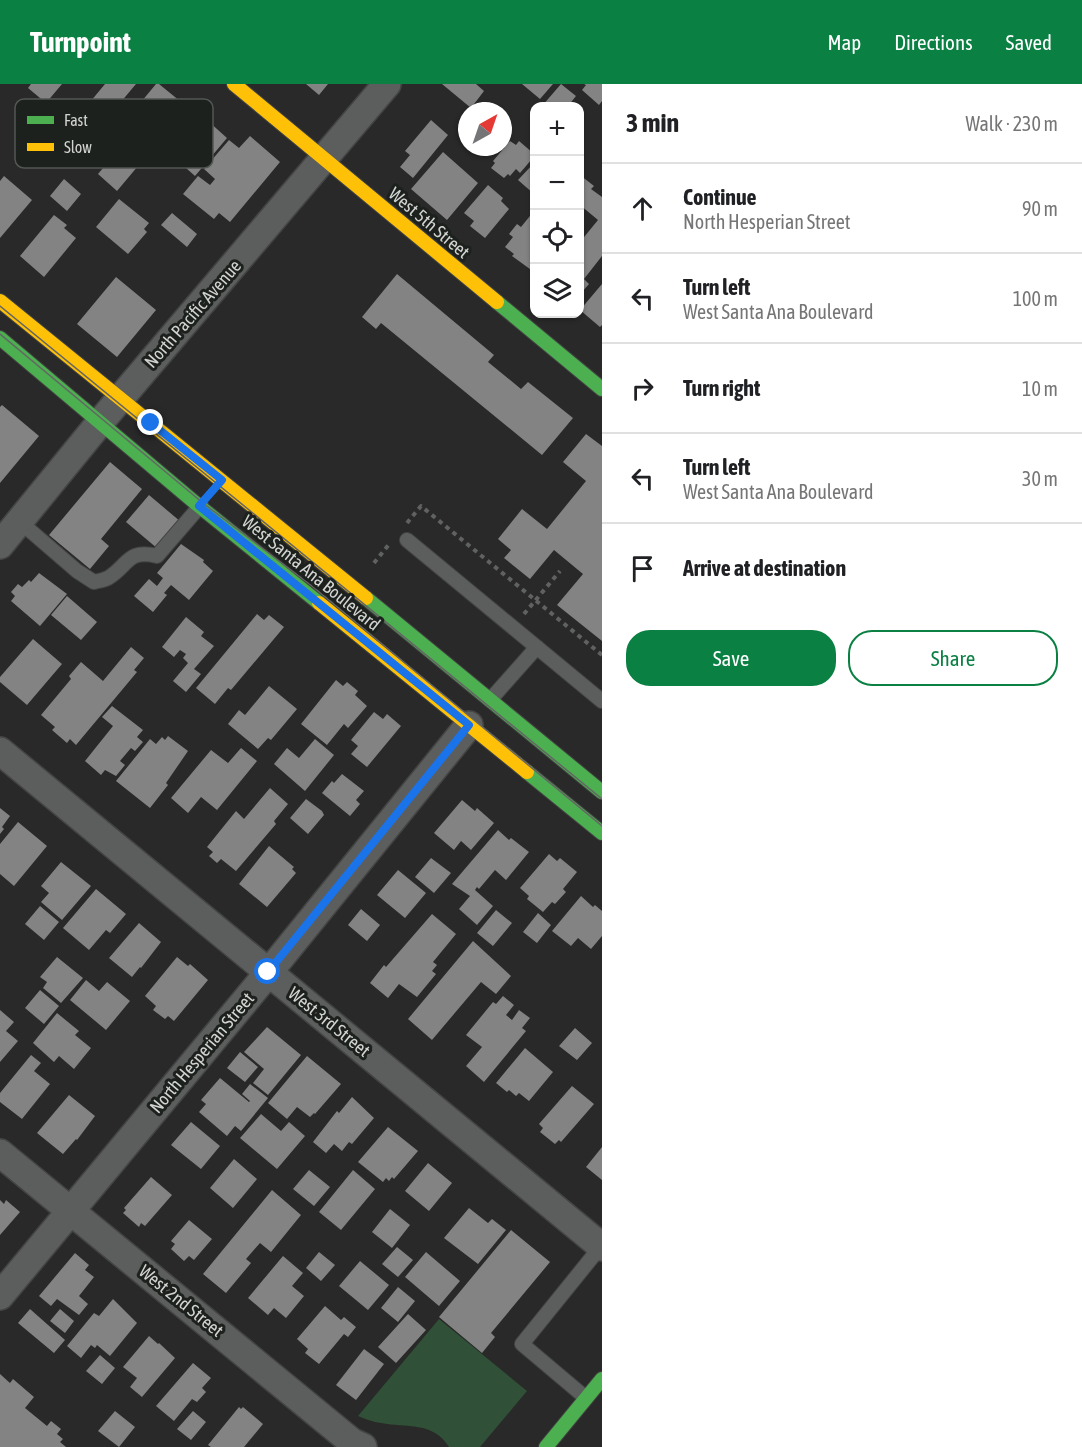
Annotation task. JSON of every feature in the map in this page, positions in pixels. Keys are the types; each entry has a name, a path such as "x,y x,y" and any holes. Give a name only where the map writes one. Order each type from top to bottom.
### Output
{"main road":[{"name":"West 5th Street","path":"234,84 602,388"},
{"name":"West Santa Ana Boulevard","path":"0,301 120,399 215,488 490,700 602,792"},
{"name":"West Santa Ana Boulevard","path":"0,338 199,506 602,833"},
{"path":"546,1447 602,1379"}],"street":[{"name":"North Pacific Avenue","path":"0,546 100,422 325,160 387,84"},
{"name":"North Hesperian Street","path":"0,1296 469,725"},
{"name":"West 3rd Street","path":"0,751 602,1246"},
{"name":"West 2nd Street","path":"0,1152 352,1442 363,1447"}],"lane":[{"path":"19,521 77,571 94,582 108,578 131,558 144,553 157,556 215,488"},
{"path":"400,537 602,701"},
{"path":"490,700 537,647"},
{"path":"586,1398 522,1344 602,1246"}],"path":[{"path":"374,563 400,537 421,506 602,656"},
{"path":"521,618 560,571"}],"green space":[{"path":"439,1319 527,1391 480,1447 449,1447 443,1439 427,1429 378,1423 358,1416"}],"building":[{"path":"31,84 62,84 49,99 41,99 28,88"},
{"path":"105,84 136,84 123,99 93,99"},
{"path":"156,84 159,84 177,99 144,99"},
{"path":"306,84 328,84 319,95"},
{"path":"442,84 476,84 484,91 476,102 464,102"},
{"path":"522,84 553,84 540,99"},
{"path":"561,84 576,96 571,102 545,102"},
{"path":"584,84 602,84 602,101 599,105 582,90 586,85"},
{"path":"431,120 448,135 413,178 400,167 410,155 405,151"},
{"path":"213,125 227,138 213,155"},
{"path":"250,136 280,162 230,222 219,213 214,219 183,194 198,176 210,185 215,179 204,169 213,168 213,159 229,140 239,148"},
{"path":"519,141 530,150 530,161 520,173 516,169 510,176 508,174 504,178 491,168 495,163 493,161 497,156 512,156 512,142 516,145"},
{"path":"443,152 478,183 447,220 411,189"},
{"path":"530,167 530,190 518,180"},
{"path":"103,168 136,168 117,191 98,174"},
{"path":"186,168 202,168 195,176"},
{"path":"4,176 32,200 0,238 0,181"},
{"path":"584,178 594,186 591,189 602,197 602,256 584,279 584,237 598,220 584,208"},
{"path":"64,179 81,194 67,211 50,196"},
{"path":"488,185 503,198 501,201 509,209 485,238 470,226 474,221 464,213"},
{"path":"119,199 149,223 144,229 147,232 128,254 96,227"},
{"path":"172,213 197,234 187,247 161,225"},
{"path":"54,215 67,225 64,228 76,238 44,277 20,256"},
{"path":"530,216 530,269 512,256 514,254 505,247 513,237 509,234 517,224 521,227"},
{"path":"397,274 494,355 488,362 521,389 528,382 573,418 542,455 381,323 376,329 362,317"},
{"path":"116,277 156,310 117,357 77,324"},
{"path":"584,279 589,284 584,290"},
{"path":"602,284 602,325 600,327 584,313 584,305"},
{"path":"2,405 39,436 0,483 0,407"},
{"path":"586,434 602,446 602,641 557,605 583,574 554,550 530,579 504,558 511,550 498,539 522,509 547,529 586,481 563,462"},
{"path":"110,462 142,489 101,539 109,546 90,569 49,535"},
{"path":"149,495 181,522 158,549 126,522"},
{"path":"181,544 204,560 203,562 213,571 189,600 171,585 164,593 167,595 153,612 134,596 149,579 157,586 163,578 157,573"},
{"path":"39,573 67,594 40,626 11,601 15,596 11,592 18,584 22,587 29,580 31,582"},
{"path":"67,596 97,622 81,640 51,615"},
{"path":"257,614 264,620 269,615 284,627 231,690 228,688 215,704 196,688"},
{"path":"186,617 204,632 201,636 214,646 194,669 201,674 186,692 173,681 188,663 183,658 186,654 180,650 174,657 162,647"},
{"path":"33,639 62,664 27,705 0,682 0,677"},
{"path":"131,647 144,658 134,670 137,672 76,745 70,739 67,743 52,730 55,727 41,715 71,679 69,676 81,662 103,681"},
{"path":"336,680 343,686 347,682 358,691 355,695 367,706 348,728 344,724 327,745 301,724"},
{"path":"269,686 297,709 271,740 268,738 258,749 228,724 239,710 245,715"},
{"path":"112,706 143,730 137,737 143,742 135,751 131,748 120,761 125,765 116,776 105,770 101,775 85,761 113,726 102,717"},
{"path":"374,712 383,719 387,714 401,726 367,767 351,754 358,746 351,740"},
{"path":"168,736 188,751 166,783 168,785 150,808 116,781 150,739 156,744 162,737 165,740"},
{"path":"315,739 334,755 305,791 274,764 287,748 299,758"},
{"path":"241,748 257,761 217,810 201,797 188,813 171,798 211,750 228,763"},
{"path":"342,774 364,791 356,800 360,804 350,816 322,793 332,781 334,783"},
{"path":"270,788 288,804 274,821 276,824 236,871 221,859 217,863 209,856 213,852 207,847 236,811 244,819"},
{"path":"306,799 324,815 308,834 290,818"},
{"path":"462,800 475,811 477,808 494,823 471,850 461,841 454,850 434,833"},
{"path":"0,808 10,816 0,834"},
{"path":"18,822 47,846 14,886 0,874 0,844"},
{"path":"498,830 529,852 506,880 495,870 479,889 477,887 475,890 493,906 477,925 459,909 470,896 452,884"},
{"path":"269,846 294,867 292,869 296,873 267,907 239,884"},
{"path":"549,854 557,861 560,858 577,872 563,889 566,892 555,904 552,902 543,912 527,899 529,896 520,888"},
{"path":"431,858 451,873 434,893 415,877"},
{"path":"61,862 91,886 62,920 41,902 49,893 41,886"},
{"path":"398,870 426,893 405,918 377,895"},
{"path":"96,889 126,914 110,933 106,930 89,950 63,928"},
{"path":"581,896 593,907 595,905 602,911 602,936 591,949 578,938 571,946 552,931"},
{"path":"40,906 59,922 44,940 25,924"},
{"path":"361,909 380,925 367,941 348,925"},
{"path":"496,910 512,923 493,946 477,933"},
{"path":"538,913 551,925 537,943 523,932"},
{"path":"432,914 456,934 433,962 437,965 432,971 436,974 417,997 399,984 388,998 370,983"},
{"path":"139,923 161,942 132,977 109,958"},
{"path":"473,941 511,976 496,994 481,982 432,1040 408,1019"},
{"path":"57,957 83,978 61,1003 43,988 47,982 40,977"},
{"path":"177,957 188,966 190,964 208,980 174,1021 168,1016 165,1019 153,1010 156,1006 145,996"},
{"path":"86,980 99,991 107,982 130,1001 106,1030 70,1000"},
{"path":"40,990 59,1006 44,1024 25,1008"},
{"path":"503,996 514,1005 506,1015 512,1020 519,1010 530,1018 522,1028 526,1031 484,1082 466,1066 482,1047 466,1035 493,1002 496,1004"},
{"path":"0,1010 14,1022 6,1031 18,1041 0,1062"},
{"path":"57,1013 79,1031 75,1035 91,1048 74,1069 59,1056 54,1062 33,1043"},
{"path":"267,1027 301,1055 268,1095 253,1083 264,1069 244,1052"},
{"path":"575,1028 592,1043 577,1060 559,1046"},
{"path":"525,1048 553,1072 529,1101 519,1093 516,1096 509,1090 507,1092 496,1083"},
{"path":"240,1052 258,1067 245,1082 227,1068"},
{"path":"31,1055 41,1063 34,1071 50,1084 22,1119 0,1102 0,1093"},
{"path":"307,1056 341,1084 315,1114 310,1117 297,1107 287,1119 268,1103"},
{"path":"220,1078 249,1102 242,1094 250,1084 268,1098 241,1131 235,1126 227,1136 199,1112 206,1104 201,1100"},
{"path":"572,1086 594,1104 561,1142 559,1140 555,1144 540,1132 543,1128 539,1124"},
{"path":"69,1095 95,1116 63,1154 37,1133"},
{"path":"352,1097 374,1118 352,1144 349,1142 342,1151 334,1144 326,1153 313,1142 337,1111 339,1113"},
{"path":"261,1114 281,1131 289,1122 305,1136 277,1169 240,1138"},
{"path":"191,1122 220,1146 201,1169 171,1145"},
{"path":"388,1127 418,1151 394,1179 392,1177 389,1181 386,1178 383,1182 358,1162"},
{"path":"602,1147 602,1180 586,1167"},
{"path":"234,1159 257,1179 233,1208 210,1188"},
{"path":"428,1163 452,1183 429,1211 405,1191"},
{"path":"309,1170 330,1187 314,1206 293,1189"},
{"path":"353,1170 375,1189 341,1230 319,1212"},
{"path":"151,1177 172,1195 145,1226 141,1223 139,1227 123,1213 126,1210 124,1208"},
{"path":"272,1190 301,1215 271,1252 260,1243 246,1259 251,1263 226,1293 203,1274"},
{"path":"0,1200 4,1204 6,1200 20,1212 0,1235"},
{"path":"469,1208 488,1223 492,1219 506,1230 478,1264 444,1238"},
{"path":"390,1209 410,1225 392,1248 372,1232"},
{"path":"189,1220 212,1239 194,1260 189,1256 184,1261 171,1249 175,1244 171,1241"},
{"path":"511,1230 550,1262 491,1333 495,1337 482,1353 439,1317"},
{"path":"397,1247 413,1260 398,1277 382,1264"},
{"path":"319,1252 335,1265 321,1281 306,1268"},
{"path":"426,1252 460,1281 439,1306 405,1277"},
{"path":"75,1253 89,1265 85,1270 94,1277 79,1296 88,1304 79,1315 57,1299 51,1306 39,1296"},
{"path":"283,1256 303,1273 292,1286 304,1296 286,1318 274,1308 268,1315 248,1298"},
{"path":"360,1261 389,1285 368,1310 339,1286"},
{"path":"398,1287 415,1301 398,1322 381,1308"},
{"path":"113,1299 137,1323 110,1356 97,1345 95,1348 91,1345 81,1358 67,1346 94,1313 99,1316"},
{"path":"325,1306 341,1320 344,1317 356,1327 348,1337 344,1334 319,1364 305,1353 308,1349 297,1339"},
{"path":"30,1309 65,1340 54,1353 18,1323"},
{"path":"60,1309 74,1321 65,1333 50,1321"},
{"path":"408,1314 426,1330 396,1363 378,1347"},
{"path":"149,1336 175,1358 142,1397 130,1387 137,1378 123,1367"},
{"path":"364,1349 384,1364 356,1400 336,1385"},
{"path":"100,1355 115,1368 102,1384 86,1371"},
{"path":"193,1363 211,1378 202,1388 206,1392 197,1402 192,1399 174,1421 156,1406"},
{"path":"0,1374 10,1383 13,1379 34,1397 25,1408 47,1426 51,1421 61,1429 57,1434 63,1439 60,1442 66,1447 0,1447"},
{"path":"239,1407 241,1409 243,1407 263,1424 244,1447 211,1447 208,1445"},
{"path":"115,1411 135,1427 119,1447 98,1431"},
{"path":"193,1411 206,1422 191,1440 177,1429"}],"tram line":[{"path":"0,306 602,799"},
{"path":"0,334 203,503 312,586 602,826"}],"traffic: fast":[{"path":"497,302 602,389"},
{"path":"0,338 199,506 319,603"},
{"path":"366,598 602,792"},
{"path":"527,772 602,833"},
{"path":"546,1447 602,1379"}],"traffic: slow":[{"path":"234,84 497,302"},
{"path":"0,301 366,598"},
{"path":"319,603 527,772"}],"route":[{"path":"151,423 222,480 199,506 469,725 268,972"}]}
